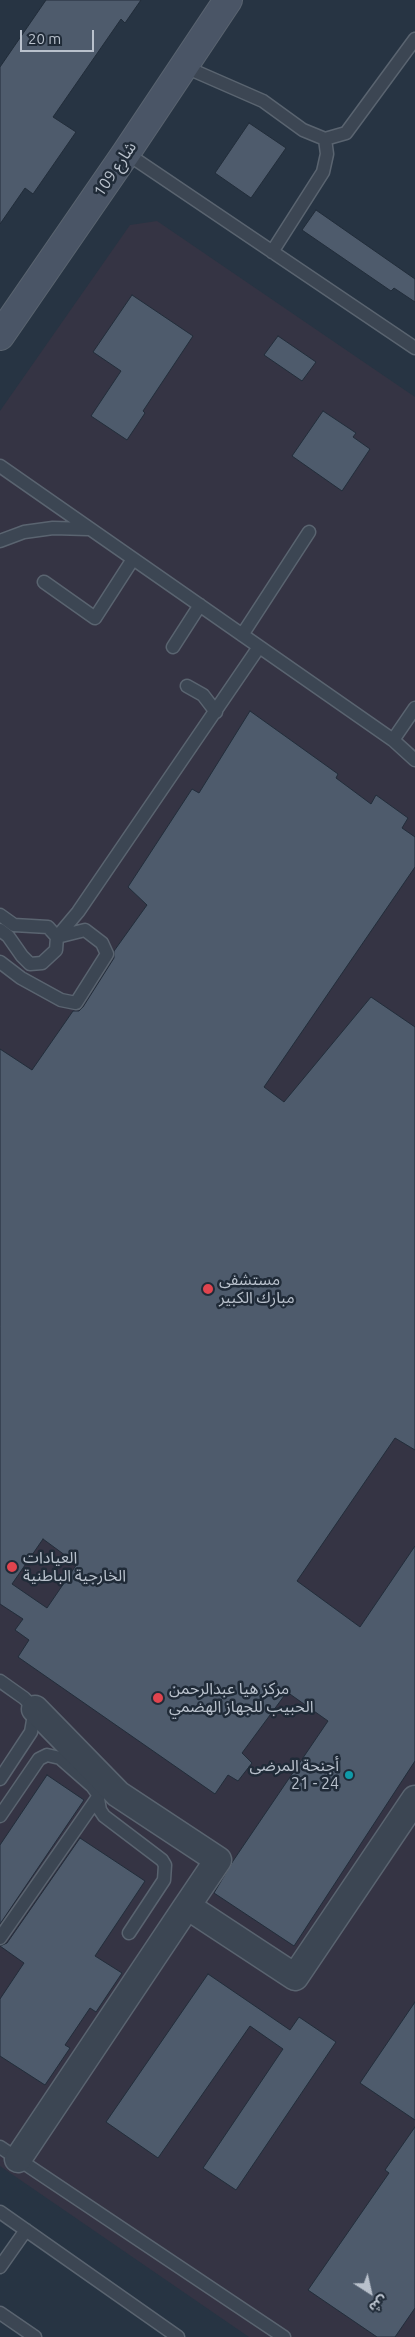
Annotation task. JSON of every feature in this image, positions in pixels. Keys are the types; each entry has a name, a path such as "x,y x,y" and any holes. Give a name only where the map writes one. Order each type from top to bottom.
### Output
{"street":[{"name":"شارع 109","path":"0,336 126,153 228,0"},
{"path":"9,2153 218,1860 118,1794 35,1709"},
{"path":"187,1906 295,1977 415,1799"}],"lane":[{"path":"183,66 263,101 303,130 325,139 346,133 415,39"},
{"path":"272,252 323,172 327,154 325,139"},
{"path":"126,153 415,348"},
{"path":"0,466 393,740 415,760"},
{"path":"0,541 24,532 53,528 89,529"},
{"path":"242,635 309,532"},
{"path":"44,582 95,618 133,559"},
{"path":"173,646 200,605"},
{"path":"0,930 8,936 30,964 42,963 56,950 57,938 83,904 259,647"},
{"path":"187,686 203,694 216,712"},
{"path":"393,740 415,708"},
{"path":"0,915 14,925 48,927 57,938"},
{"path":"0,962 21,978 61,1000 76,1003 107,954 102,943 85,930 57,938"},
{"path":"0,1681 24,1698 35,1709 32,1732 0,1779"},
{"path":"0,1816 39,1759 47,1755 60,1758 92,1786 98,1796 100,1810 109,1821 162,1860 165,1865 164,1880 129,1933"},
{"path":"0,1938 98,1796"},
{"path":"9,2153 284,2337"},
{"path":"2,2215 178,2337"},
{"path":"0,2267 26,2230"},
{"path":"0,2313 35,2337"},
{"path":"160,2324 163,2337"}],"shaded area":[{"name":"مستشفى مبارك الكبير","path":"157,221 415,397 415,2337 249,2337 0,2166 0,411 130,225"}],"building":[{"path":"46,0 141,0 125,23 121,19 53,117 76,132 33,194 25,188 0,224 0,67"},
{"path":"249,123 286,148 251,198 215,173"},
{"path":"316,210 415,279 415,302 394,288 391,291 302,230"},
{"path":"132,295 193,336 143,411 145,413 127,440 91,416 121,371 93,352"},
{"path":"278,336 316,362 302,381 264,355"},
{"path":"323,411 356,433 353,437 370,449 342,491 292,456"},
{"path":"250,711 338,774 336,778 371,804 376,795 408,818 402,828 415,837 415,867 264,1087 284,1102 371,997 415,1027 415,1450 395,1438 297,1581 360,1627 415,1546 415,1761 294,1946 214,1893 233,1861 328,1721 287,1692 242,1753 252,1763 238,1781 228,1775 215,1794 18,1657 29,1640 15,1630 23,1619 0,1604 0,1049 32,1070 73,1011 79,1011 83,1007 114,958 114,951 147,905 128,887 192,789 199,793","holes":["43,1539 77,1564 47,1608 12,1584"]},
{"path":"47,1775 84,1800 0,1924 0,1845"},
{"path":"80,1838 145,1881 95,1956 122,1973 96,2012 90,2008 65,2045 70,2048 45,2085 0,2056 0,1999 24,1963 0,1946 7,1943"},
{"path":"208,1974 290,2030 299,2017 336,2042 236,2190 203,2168 283,2049 250,2026 158,2158 106,2122"},
{"path":"415,2002 415,2120 360,2083"},
{"path":"415,2127 415,2308 395,2337 377,2337 308,2290 389,2173 385,2170"}],"place":[{"name":"مستشفى مبارك الكبير","path":"208,1289"},
{"name":"العيادات الخارجية الباطنية","path":"12,1567"},
{"name":"مركز هيا عبدالرحمن الحبيب للجهاز الهضمي","path":"158,1698"},
{"name":"أجنحة المرضى 21 - 24","path":"349,1775"}]}
